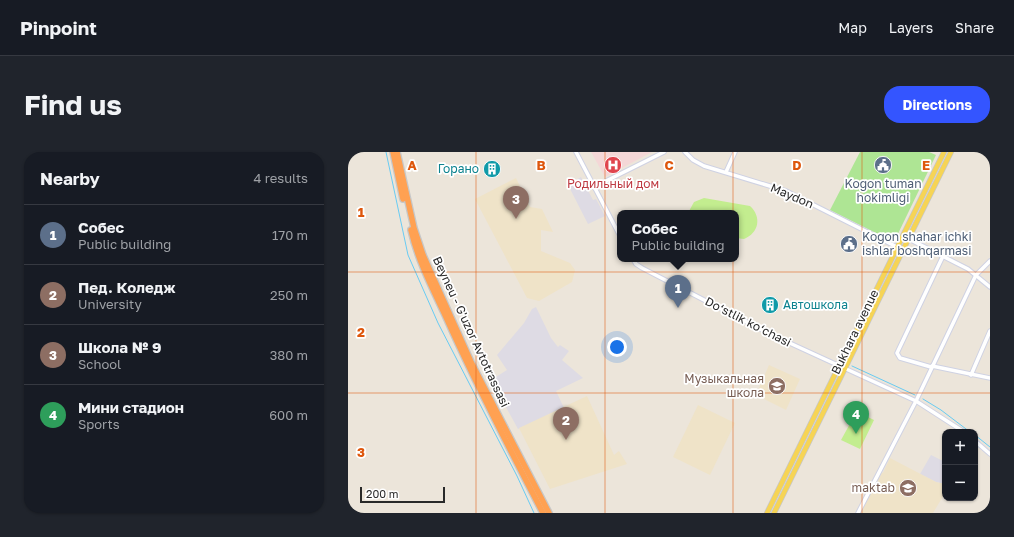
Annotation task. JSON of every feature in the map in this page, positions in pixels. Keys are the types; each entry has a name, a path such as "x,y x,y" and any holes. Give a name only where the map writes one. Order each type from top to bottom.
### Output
{"highway":[{"path":"393,152 413,241 418,254 480,391 543,513"},
{"name":"Beyneu - G'uzor Avtotrassasi","path":"397,152 414,228 423,255 476,374 549,513"}],"main road":[{"name":"Bukhara avenue","path":"767,513 944,152"},
{"name":"Bukhara avenue","path":"774,513 951,152"},
{"path":"897,247 904,250"}],"street":[{"path":"576,152 617,230"},
{"path":"594,187 664,152"},
{"name":"Maydon","path":"686,152 693,160 704,166 786,191 897,247"},
{"path":"726,172 735,152"},
{"path":"909,239 968,269 990,287"},
{"path":"943,256 897,353 900,358 931,367 990,378"},
{"path":"858,513 916,401 976,275 990,261"},
{"name":"Do‘stlik ko‘chasi","path":"635,262 642,268 770,334 916,401 959,429"},
{"path":"971,375 990,331"},
{"path":"978,444 990,454"}],"shaded area":[{"name":"Родильный дом","path":"591,152 652,152 605,177"},
{"path":"581,177 593,200 596,199 605,216 588,224 568,185"},
{"path":"516,178 530,207 542,209 553,232 541,230 541,251 570,263 575,270 572,282 539,301 527,298 475,199"},
{"path":"536,307 551,338 558,347 560,345 569,351 562,360 583,378 556,391 564,408 518,429 491,380 507,370 497,355 524,323 532,309"},
{"name":"Музыкальная школа","path":"769,365 800,379 786,410 756,395"},
{"path":"587,396 614,455 619,451 627,464 550,489 519,428"},
{"path":"698,405 735,423 710,475 673,457"},
{"path":"931,455 942,460 942,483 920,474"},
{"name":"maktab","path":"890,458 936,482 942,483 942,498 933,513 859,513 880,472 883,473"}],"green space":[{"path":"860,152 929,152 936,155 894,242 830,210"},
{"path":"704,198 750,206 756,215 756,229 744,239 739,238 739,210 690,210 694,202"},
{"path":"864,415 874,420 860,449 841,440 852,420 860,423"}],"waterway":[{"path":"386,152 408,255 438,323 517,476 534,513"},
{"path":"852,366 915,395"},
{"path":"923,399 941,410 966,429"},
{"path":"978,437 990,447"}],"place":[{"name":"Родильный дом","path":"613,165"},
{"name":"Kogon tuman hokimligi","path":"883,165"},
{"name":"Горано","path":"492,169"},
{"name":"Школа № 9","path":"516,219"},
{"name":"Kogon shahar ichki ishlar boshqarmasi","path":"849,244"},
{"name":"Автошкола","path":"770,305"},
{"name":"Собеc","path":"678,308"},
{"name":"Музыкальная школа","path":"777,386"},
{"name":"Мини стадион","path":"856,434"},
{"name":"Пед. Коледж","path":"566,440"},
{"name":"maktab","path":"908,488"}]}
